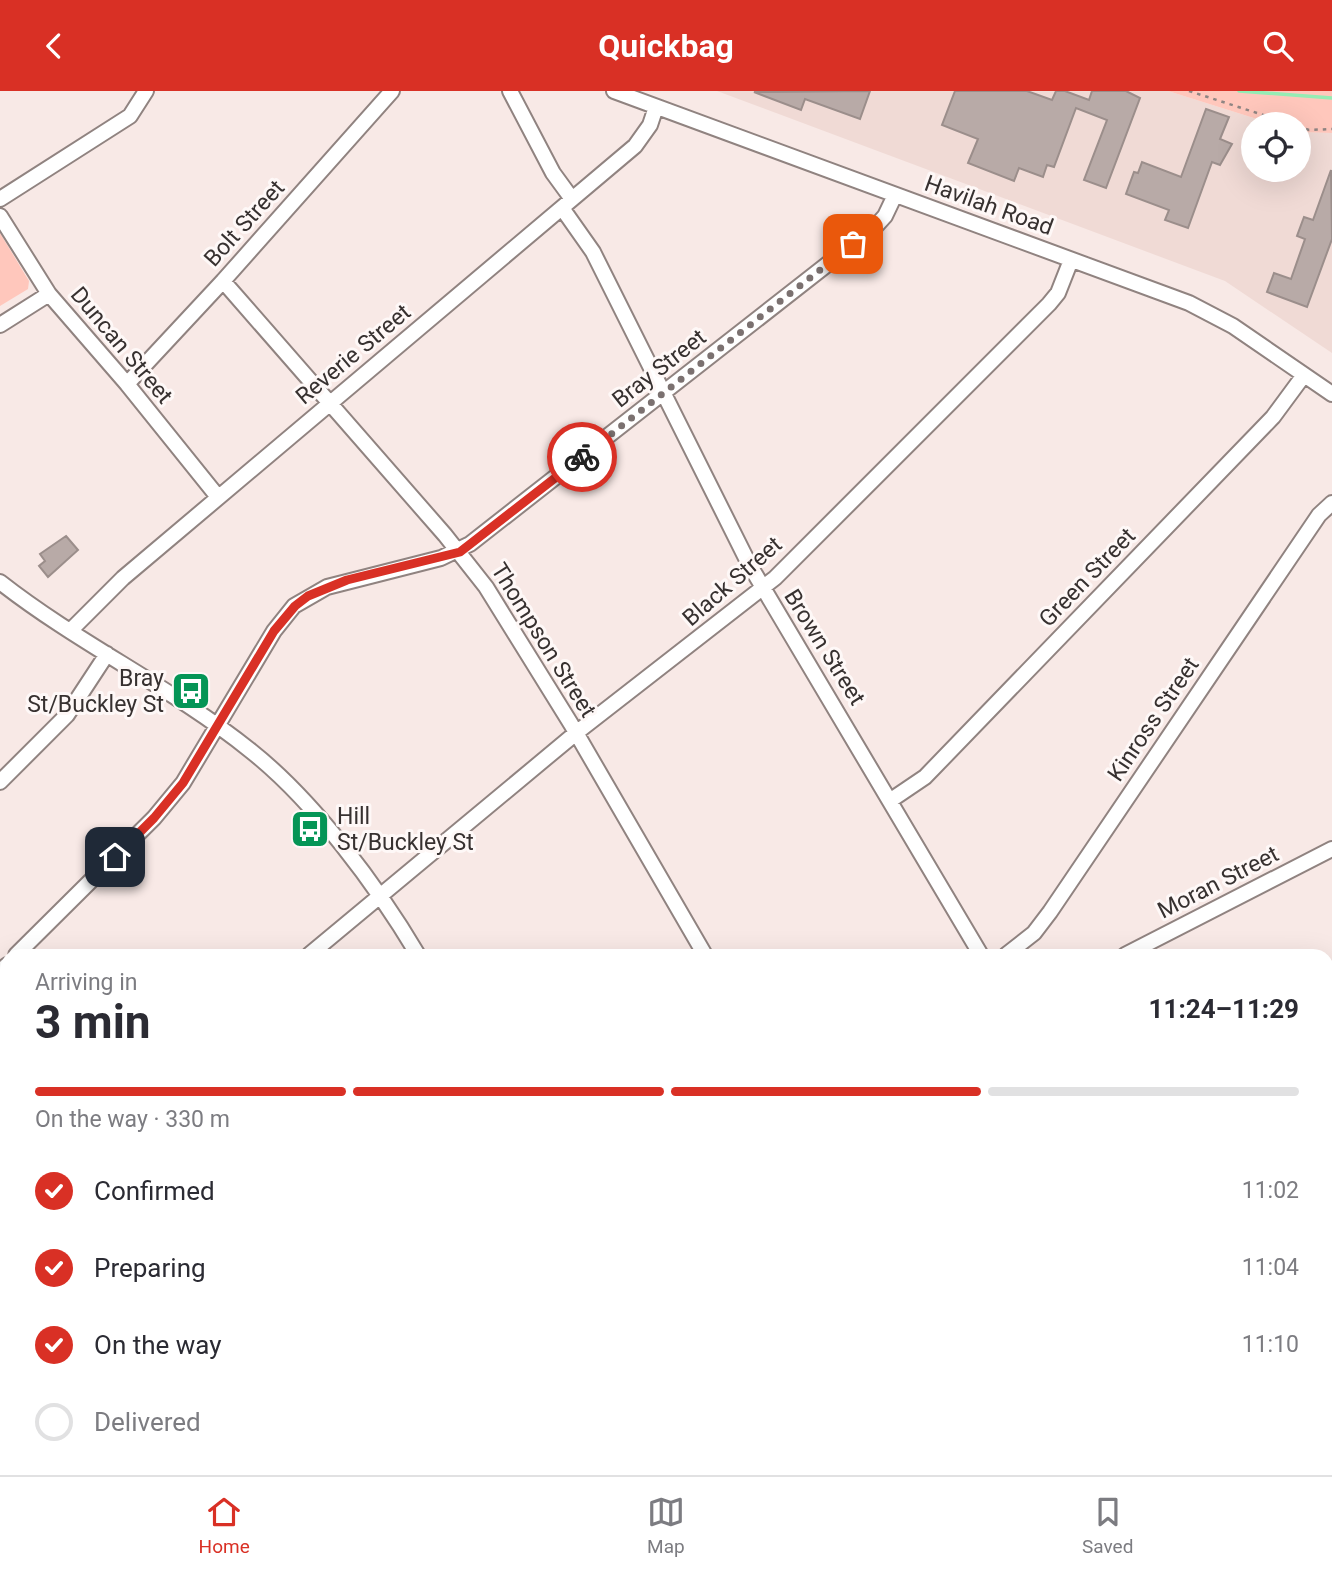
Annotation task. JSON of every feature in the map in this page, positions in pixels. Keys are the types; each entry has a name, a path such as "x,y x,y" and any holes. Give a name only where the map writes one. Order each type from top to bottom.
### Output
{"street":[{"path":"0,199 131,116 146,91"},
{"name":"Bolt Street","path":"127,384 223,281 392,91"},
{"name":"Brown Street","path":"510,91 763,588 978,949"},
{"name":"Havilah Road","path":"614,91 1211,313 1332,394"},
{"name":"Reverie Street","path":"71,630 111,589 218,497 635,146 646,131 656,107"},
{"name":"Bray Street","path":"22,949 154,818 183,783 274,631 295,606 308,596 347,580 460,552 875,227 885,216 895,195"},
{"name":"Duncan Street","path":"0,216 49,294 127,384 218,497"},
{"name":"Black Street","path":"316,949 576,733 763,588 1049,304 1058,293 1071,260"},
{"name":"Thompson Street","path":"223,281 460,552 509,621 702,949"},
{"path":"0,325 49,294"},
{"name":"Green Street","path":"891,800 925,777 1273,417 1304,375"},
{"name":"Kinross Street","path":"1014,949 1034,933 1050,912 1319,515 1332,503"},
{"path":"2,588 71,630 218,727 260,758 301,799 380,896 414,949"},
{"path":"0,782 67,715 107,654"},
{"name":"Moran Street","path":"1137,949 1332,849"}],"path":[{"path":"1189,91 1254,112"},
{"path":"1311,128 1332,129"}],"shaded area":[{"path":"717,91 1168,91 1241,114 1241,182 1311,182 1311,132 1332,133 1332,353 1225,281"},
{"path":"1168,91 1332,91 1332,133 1311,132 1311,112 1241,114"},
{"path":"0,233 29,281 28,289 0,306"}],"building":[{"path":"870,91 860,119 805,99 801,110 754,92"},
{"path":"955,91 1027,91 1052,100 1056,91 1065,91 1089,100 1092,91 1126,91 1140,98 1106,188 1084,180 1107,120 1076,108 1054,167 1047,165 1043,177 1019,168 1014,181 968,163 978,139 942,125"},
{"path":"1206,109 1229,117 1220,139 1232,144 1220,165 1212,162 1188,228 1165,220 1169,210 1126,194 1134,172 1138,173 1142,162 1181,177"},
{"path":"1331,170 1332,239 1307,307 1267,292 1274,273 1291,279 1305,239 1297,236 1304,217 1313,220"},
{"path":"66,536 78,550 48,577 39,566 45,561 40,554"}],"waterway":[{"path":"1239,91 1332,98"}],"way so far":[{"path":"582,457 853,244"}],"place":[{"name":"Bray St/Buckley St","path":"191,691"},
{"name":"Hill St/Buckley St","path":"310,829"}],"route":[{"path":"115,857 154,818 183,783 274,631 295,606 308,596 347,580 460,552 582,457"}]}
